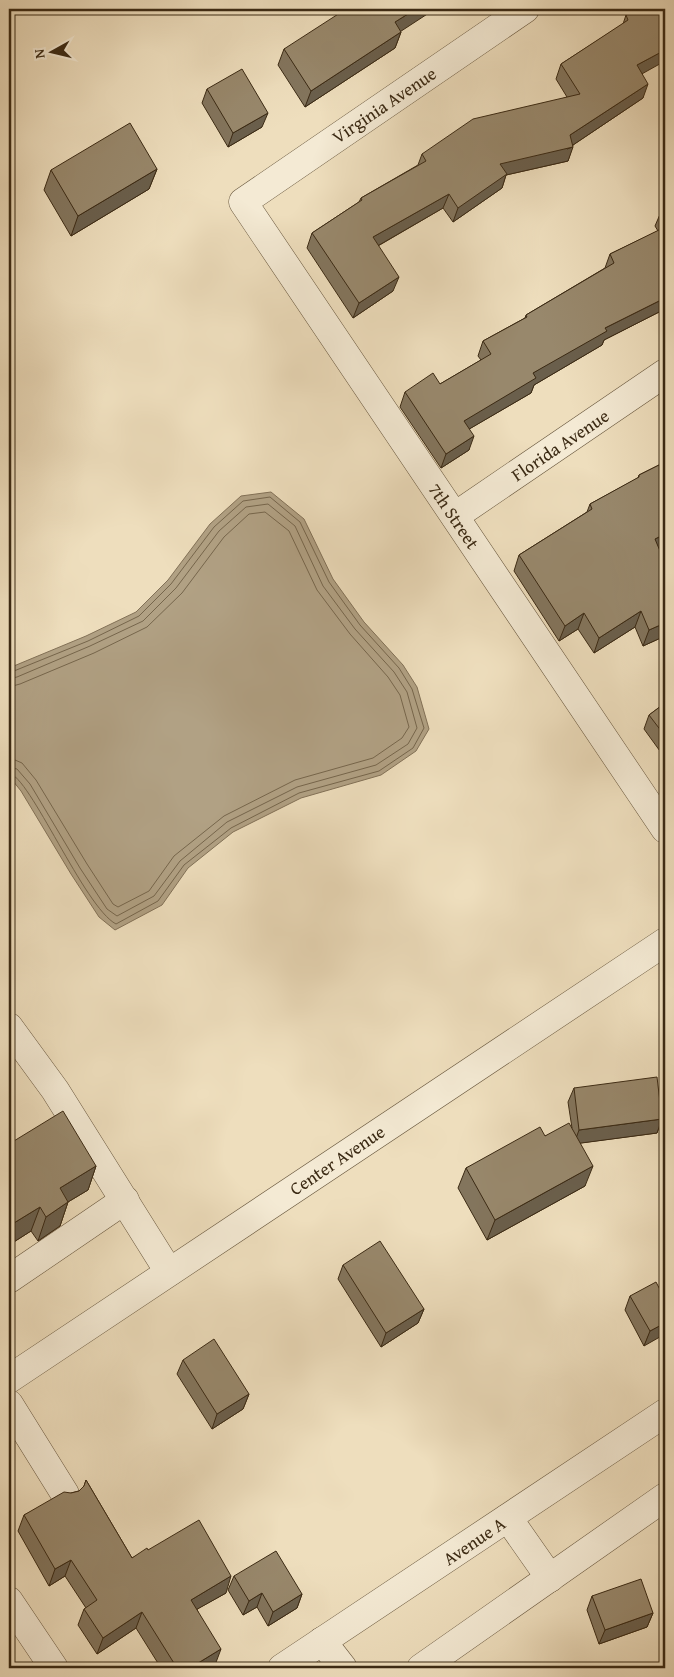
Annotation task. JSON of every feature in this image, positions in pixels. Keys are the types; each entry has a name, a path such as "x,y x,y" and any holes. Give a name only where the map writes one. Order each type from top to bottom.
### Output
{"street":[{"name":"Virginia Avenue","path":"243,202 525,9"},
{"name":"7th Street","path":"243,202 665,829"},
{"name":"Florida Avenue","path":"454,516 665,373"},
{"name":"Center Avenue","path":"9,1379 665,942"},
{"path":"9,1027 55,1090 169,1272"},
{"path":"9,1279 124,1200"},
{"path":"9,1404 65,1494"},
{"name":"Avenue A","path":"282,1668 665,1413"},
{"path":"421,1668 665,1497"},
{"path":"508,1518 550,1578"},
{"path":"9,1601 54,1668"},
{"path":"322,1641 343,1668"}],"water":[{"path":"271,492 304,519 333,579 364,622 403,665 417,687 429,729 416,751 381,775 301,798 233,832 188,868 162,905 115,930 99,917 21,791 9,776 9,668 86,636 136,612 168,580 210,524 241,496"}],"building":[{"path":"346,9 416,9 395,22 401,32 311,91 284,49"},
{"path":"639,9 665,9 665,50 637,65 648,84 570,135 573,147 500,164 507,174 458,208 449,194 373,237 399,277 359,303 312,233 362,200 361,198 426,161 422,154 473,119 580,94 561,64 628,20 626,15"},
{"path":"242,69 268,113 233,133 207,89"},
{"path":"130,123 157,169 78,216 51,170"},
{"path":"665,210 665,221 661,212"},
{"path":"665,227 665,298 605,328 607,331 533,373 536,378 464,421 474,436 446,454 405,392 433,373 440,384 491,354 483,341 527,317 526,315 614,263 610,254"},
{"path":"665,462 665,534 655,539 665,563 665,623 649,630 641,611 599,638 584,613 565,626 519,555 592,509 590,504"},
{"path":"665,703 665,736 649,715"},
{"path":"657,1077 662,1119 579,1130 574,1088"},
{"path":"63,1111 96,1166 60,1188 68,1202 46,1217 40,1207 9,1226 9,1144"},
{"path":"569,1123 593,1166 495,1220 466,1168 540,1127 545,1136"},
{"path":"380,1241 424,1309 386,1333 343,1265"},
{"path":"656,1282 665,1299 665,1323 650,1331 630,1296"},
{"path":"214,1339 249,1394 217,1414 183,1360"},
{"path":"86,1480 132,1558 199,1520 231,1576 191,1600 221,1649 190,1668 177,1668 142,1612 103,1638 84,1609 97,1600 71,1560 55,1569 24,1515 64,1492 79,1491 84,1486"},
{"path":"276,1551 302,1594 273,1612 262,1593 249,1601 234,1576"},
{"path":"641,1579 653,1613 605,1630 592,1596"}]}
